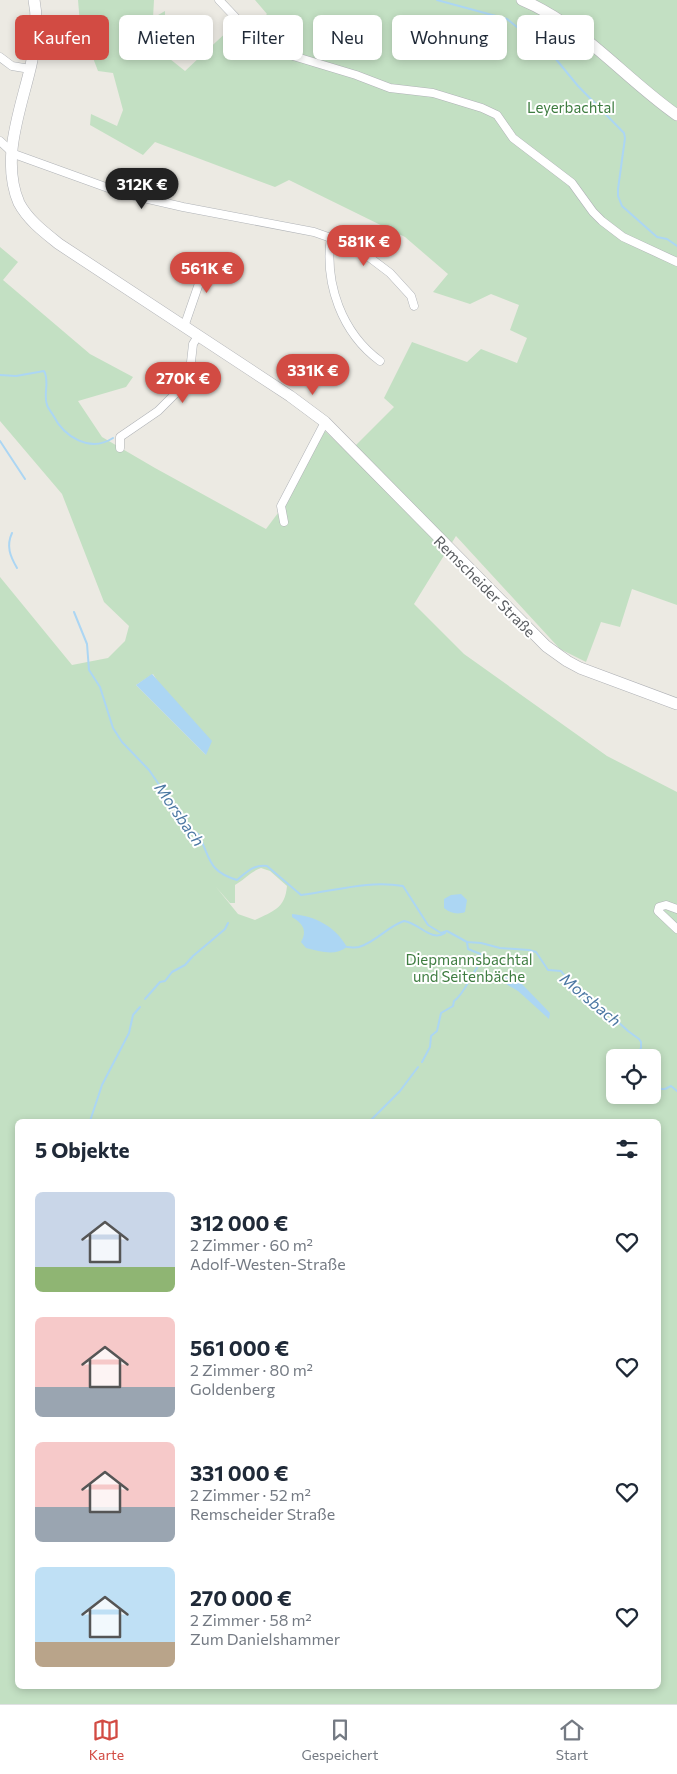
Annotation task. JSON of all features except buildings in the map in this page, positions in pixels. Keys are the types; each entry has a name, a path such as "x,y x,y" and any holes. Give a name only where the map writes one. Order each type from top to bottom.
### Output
{"main road":[{"name":"Remscheider Straße","path":"34,0 34,49 10,149 9,173 12,188 19,204 33,222 59,244 290,396 325,422 546,646 580,668 677,704"},
{"path":"522,0 543,10 572,29 677,115"}],"street":[{"path":"219,0 263,45 277,52 356,75 390,88 433,94 492,112 500,118 513,138 572,183 593,212 606,224 623,236 677,262"},
{"path":"0,57 12,66 30,69"},
{"path":"0,140 14,154 122,193 331,237 361,251 382,267 411,296 414,306"},
{"path":"331,237 330,265 337,302 350,329 366,351 380,361"},
{"path":"184,326 205,266 235,268"},
{"path":"120,448 120,437 158,411 189,380 193,344 198,336"},
{"path":"284,522 281,506 325,422"},
{"path":"677,909 663,906 659,907 658,911 677,929"}],"green space":[{"path":"78,0 154,0 153,15 119,15 119,60 171,60 185,71 197,60 213,60 213,45 223,35 223,60 303,60 303,15 266,15 255,0 677,0 677,605 632,589 620,627 601,622 586,662 560,649 456,536 414,604 464,654 607,756 677,792 677,1704 0,1704 0,577 72,665 108,658 125,641 129,626 104,602 62,494 0,421 0,247 18,262 3,280 90,354 133,377 126,387 78,401 102,437 266,529 281,509 325,431 348,453 394,407 384,398 412,342 467,362 481,349 517,363 527,338 510,330 519,305 491,294 470,304 433,292 448,274 405,237 289,180 275,187 155,142 143,155 90,125 91,114 117,126 123,110 113,73 98,71 94,60 109,60 109,15 79,15","holes":["153,674 206,755 136,685","261,868 270,871 287,886 286,894 284,900 277,908 255,920 238,914 216,887 230,903 235,903 235,885"]}],"water":[{"path":"152,674 212,741 206,755 136,685"},
{"path":"461,894 467,900 465,912 454,913 444,908 444,899 451,895"},
{"path":"292,914 309,917 324,923 337,933 347,947 332,953 306,948 301,942 304,934 303,927 292,917"},
{"path":"515,972 519,981 550,1013 549,1019 518,991 506,984 505,977"}],"waterway":[{"path":"437,0 507,19 555,58 578,86 624,133 625,138 618,189 618,196 622,206 657,237 667,239 677,246"},
{"path":"0,375 16,376 44,371 46,375 47,405 64,430 78,440 87,443 95,444 113,438"},
{"name":"Morsbach","path":"0,441 25,479"},
{"name":"Morsbach","path":"12,533 9,542 10,551 17,568"},
{"name":"Morsbach","path":"74,612 87,644 89,670 100,687 113,728 122,742 149,770 187,830 198,834 211,863 220,872 237,880 254,867 267,866 301,895 364,885 390,884 403,886 428,925 441,933 447,931 467,942 536,952 548,970 561,971 571,984 581,988 584,995 592,998 639,1039 641,1042 640,1049"},
{"path":"347,947 365,945 393,926 404,921 430,934 440,935 445,933"},
{"path":"145,999 160,982 165,981 172,972 185,965 225,929 228,923"},
{"path":"422,1062 430,1047 431,1036 437,1031 441,1013 453,1006 454,1001 462,993 484,959 483,955 468,949 467,942"},
{"path":"91,1119 102,1085 129,1033 133,1015 140,1007"},
{"path":"372,1119 400,1091 418,1067"},
{"name":"Morsbach","path":"661,1089 671,1086 677,1091"}],"park label":[{"name":"Leyerbachtal","path":"571,107"},
{"name":"Diepmannsbachtal und Seitenbäche","path":"469,968"}]}
